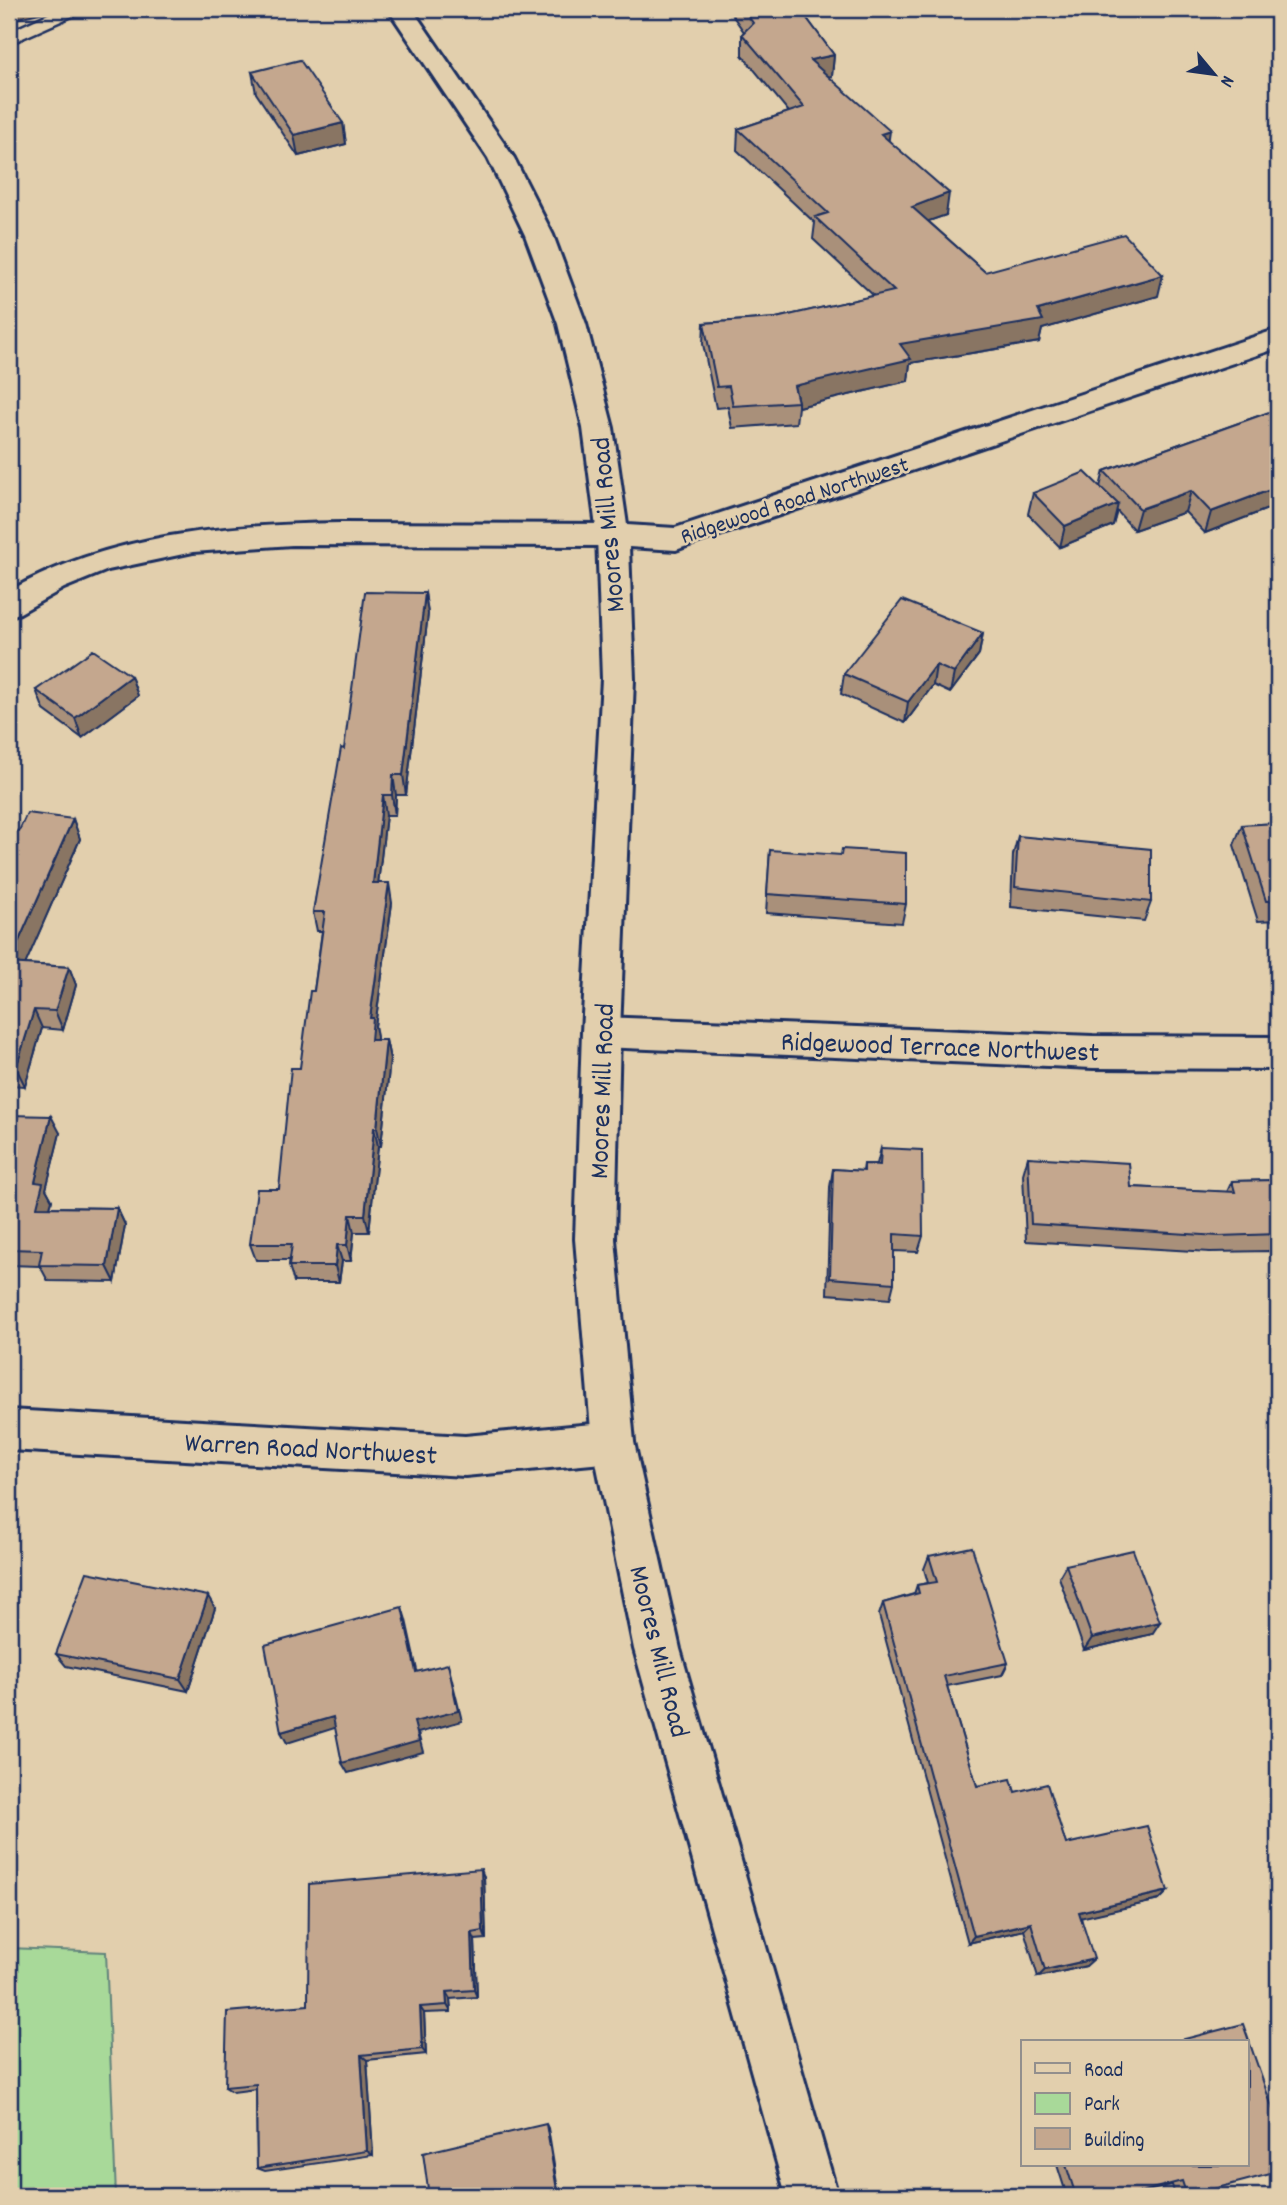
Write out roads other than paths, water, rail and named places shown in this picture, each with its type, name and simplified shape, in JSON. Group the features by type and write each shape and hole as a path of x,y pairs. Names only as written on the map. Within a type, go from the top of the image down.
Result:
{"street":[{"name":"Moores Mill Road","path":"400,9 502,158 539,235 575,337 598,428 613,535 618,679 601,1032 595,1239 613,1442 657,1649 812,2196"},
{"name":"Ridgewood Road Northwest","path":"9,605 67,575 125,554 197,539 259,534 613,535 676,539 1278,338"},
{"name":"Ridgewood Terrace Northwest","path":"601,1032 1093,1052 1278,1053"},
{"name":"Warren Road Northwest","path":"9,1430 466,1456 613,1442"}],"lane":[{"path":"9,39 73,9"}]}
